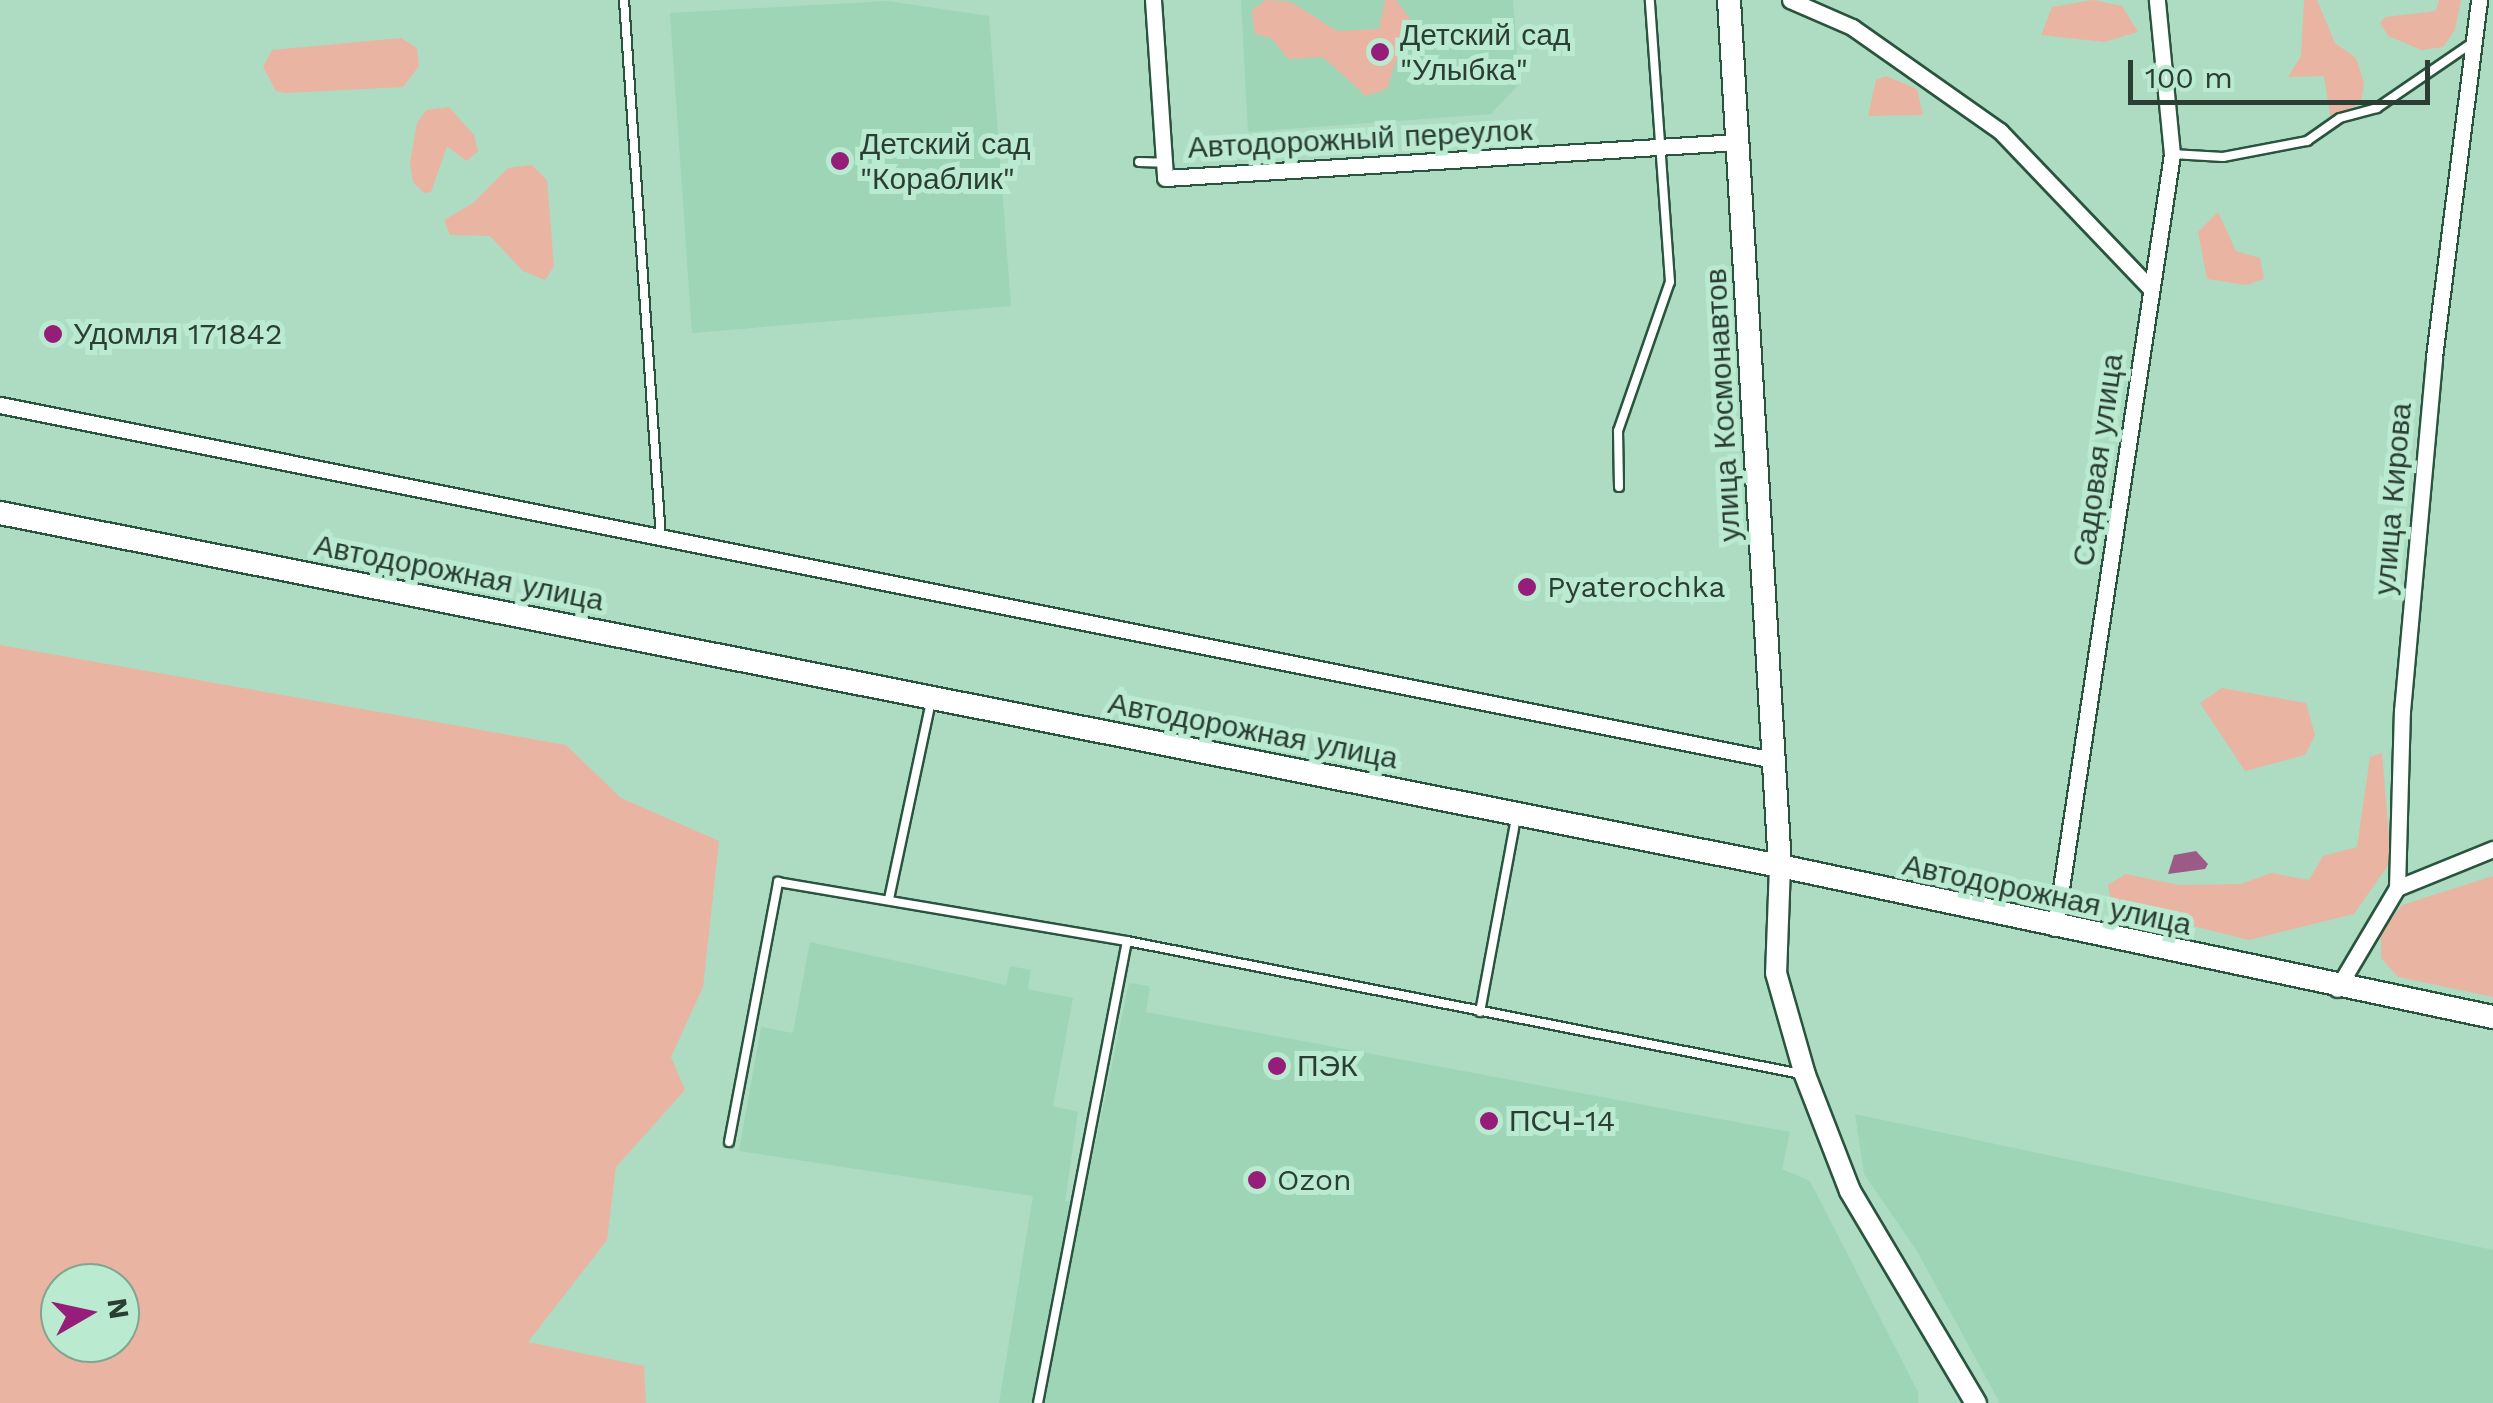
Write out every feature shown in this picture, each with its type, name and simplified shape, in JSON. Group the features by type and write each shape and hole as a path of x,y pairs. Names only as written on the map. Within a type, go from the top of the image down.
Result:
{"main road":[{"name":"улица Космонавтов","path":"1729,0 1780,866"},
{"name":"Автодорожная улица","path":"0,514 1780,866 2336,989 2493,1017"}],"street":[{"name":"Автодорожный переулок","path":"1153,0 1165,178 1737,142"},
{"path":"1790,0 1852,27 2000,131 2150,288"},
{"name":"Садовая улица","path":"2055,928 2172,154 2157,0"},
{"name":"улица Кирова","path":"2336,989 2398,888 2409,632 2479,0"},
{"path":"0,406 469,496 661,542 1773,760"},
{"path":"2398,888 2493,849"},
{"path":"1780,866 1776,972 1806,1075 1850,1191 1976,1403"}],"lane":[{"path":"624,0 661,542"},
{"path":"1620,487 1618,431 1670,282 1650,0"},
{"path":"2172,154 2223,157 2307,140 2340,118 2377,108 2474,42"},
{"path":"1139,162 1164,163"},
{"path":"889,899 932,697"},
{"path":"1480,1012 1517,814"},
{"path":"729,1142 778,882 1127,940 1806,1075"},
{"path":"1038,1403 1127,940"}],"shaded area":[{"name":"Детский сад \"Улыбка\"","path":"1241,0 1513,0 1519,84 1491,114 1248,132"},
{"path":"1266,0 1291,2 1337,31 1379,29 1385,0 1396,0 1423,36 1396,60 1387,89 1366,96 1323,57 1288,59 1272,39 1254,33 1252,10"},
{"path":"2093,0 2122,6 2138,32 2104,42 2041,35 2052,7"},
{"path":"2304,0 2317,0 2335,43 2356,58 2364,83 2361,102 2331,121 2324,76 2288,77 2301,56"},
{"path":"2439,0 2461,0 2455,30 2443,47 2422,50 2388,36 2380,23 2385,17 2436,11"},
{"name":"Детский сад \"Кораблик\"","path":"887,1 989,16 1011,306 692,333 670,13"},
{"path":"401,38 417,48 419,66 403,87 285,93 276,91 263,67 272,50"},
{"path":"1886,76 1917,89 1923,115 1868,116 1876,80"},
{"path":"449,107 474,135 478,152 466,161 447,146 431,192 424,193 413,182 410,163 417,123 426,110"},
{"path":"532,165 547,180 554,266 545,280 523,271 490,236 450,235 444,220 473,203 508,168"},
{"path":"2218,212 2236,251 2260,258 2264,279 2246,285 2207,279 2198,232"},
{"path":"0,645 566,745 621,798 719,841 703,987 671,1057 685,1090 616,1167 607,1240 528,1342 644,1366 646,1403 0,1403"},
{"path":"2222,688 2306,703 2315,735 2305,755 2245,771 2200,703"},
{"path":"2382,753 2391,861 2354,914 2249,940 2112,906 2108,885 2126,874 2179,885 2241,884 2271,873 2309,880 2323,856 2357,847 2370,757"},
{"path":"2196,851 2208,864 2205,869 2168,874 2174,855"},
{"path":"2493,876 2493,997 2398,977 2381,958 2381,932 2402,905"},
{"path":"810,942 1006,985 1010,966 1031,970 1028,989 1073,998 1053,1106 1078,1112 1065,1201 1083,1203 1129,983 1150,986 1146,1012 1790,1132 1782,1169 1810,1181 1918,1392 1918,1403 999,1403 1033,1196 739,1151 761,1027 793,1033"},
{"path":"1855,1114 2493,1250 2493,1403 2000,1403 1917,1251 1864,1174"}],"place":[{"name":"Детский сад \"Улыбка\"","path":"1380,52"},
{"name":"Детский сад \"Кораблик\"","path":"840,161"},
{"name":"Удомля 171842","path":"53,334"},
{"name":"Pyaterochka","path":"1527,587"},
{"name":"ПЭК","path":"1277,1066"},
{"name":"ПСЧ-14","path":"1489,1121"},
{"name":"Ozon","path":"1257,1180"}]}
